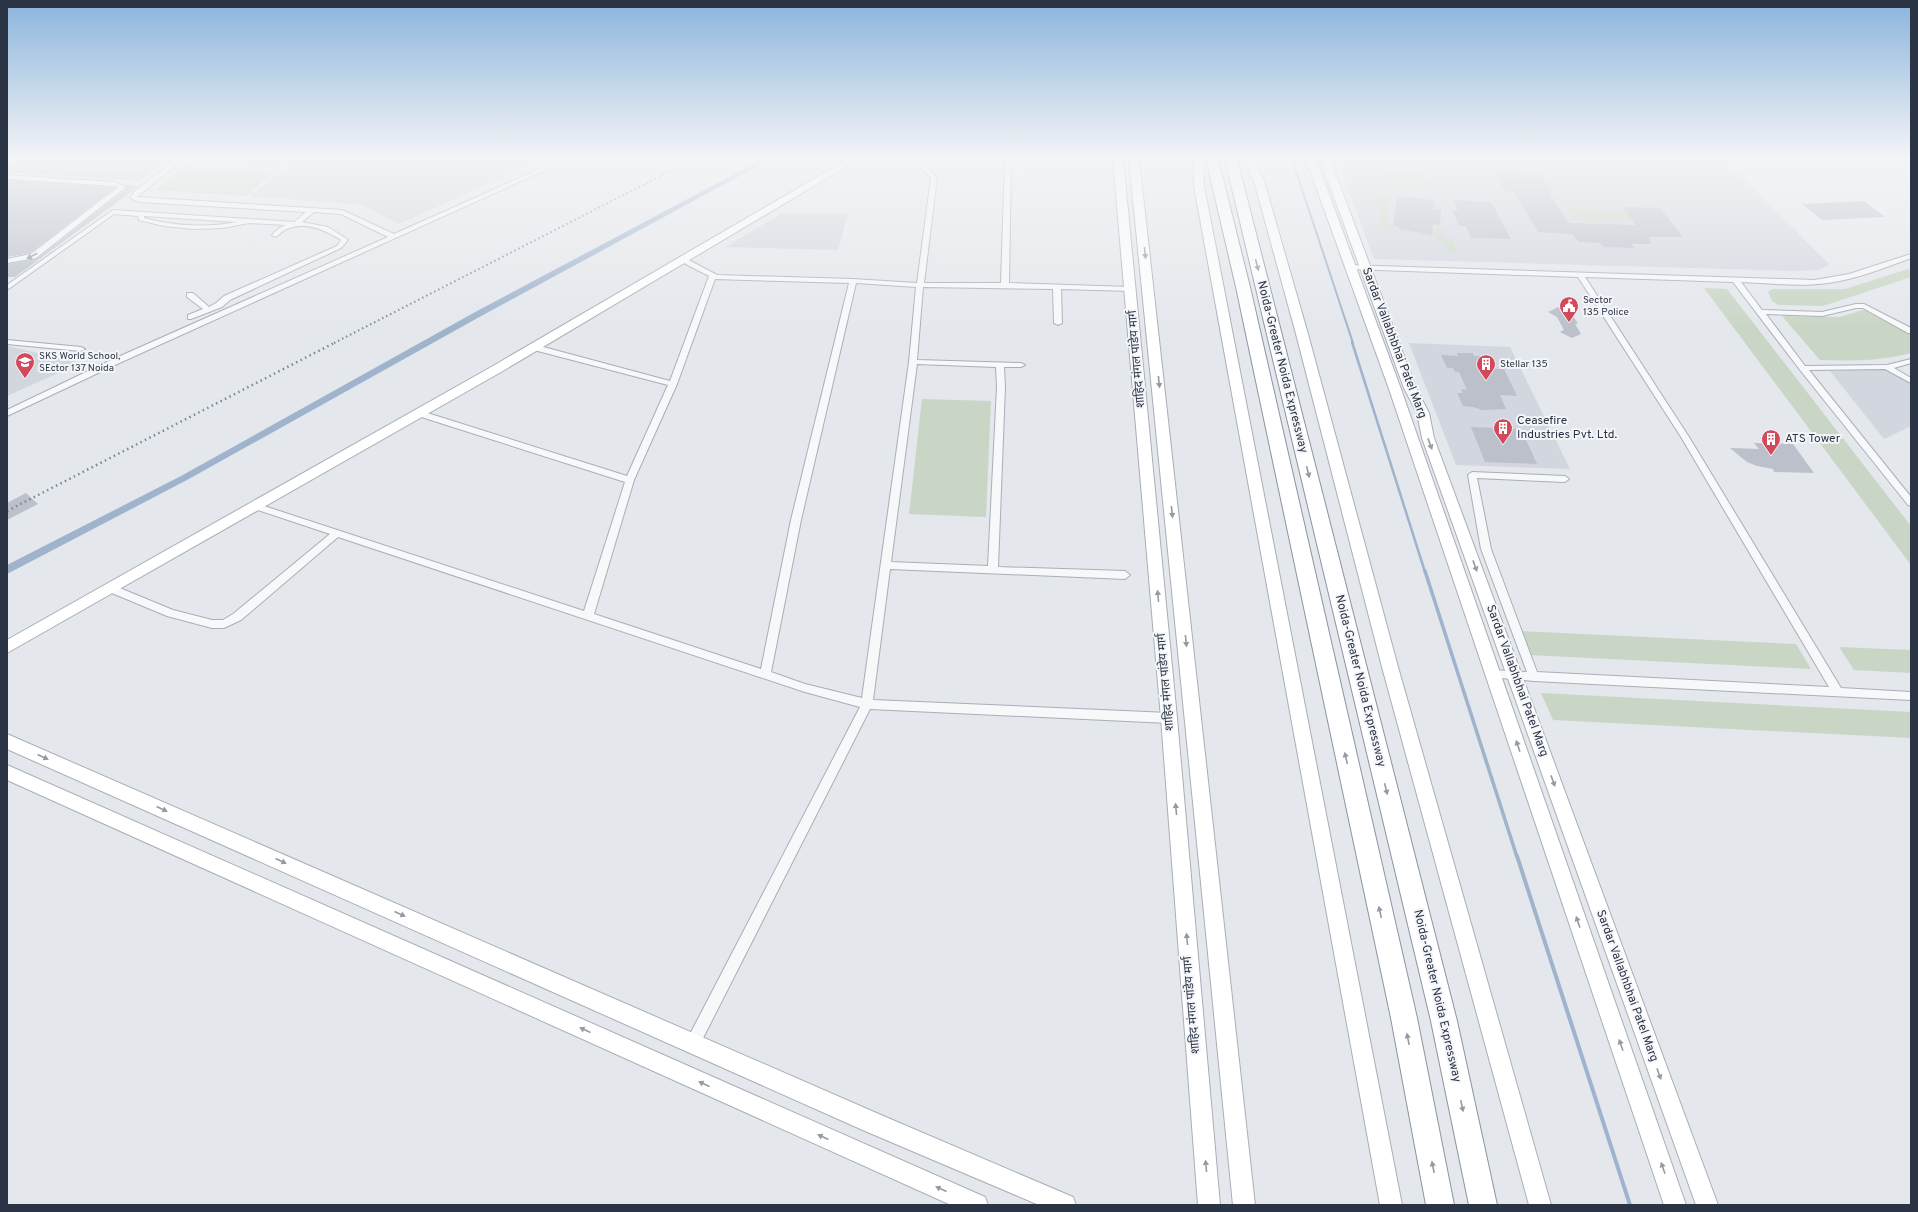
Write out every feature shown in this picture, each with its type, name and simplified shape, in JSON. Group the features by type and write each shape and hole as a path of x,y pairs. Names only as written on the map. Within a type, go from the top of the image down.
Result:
{"highway":[{"name":"Noida-Greater Noida Expressway","path":"1226,216 1243,287 1404,1018 1440,1205"},
{"name":"Noida-Greater Noida Expressway","path":"1245,216 1444,1021 1484,1205"}],"street":[{"path":"7,261 33,256 85,216"},
{"path":"7,288 107,216"},
{"path":"141,216 141,219 161,224 228,227 252,220 294,224 326,228 345,240 339,247 227,298 213,308 191,317"},
{"path":"271,222 278,216"},
{"path":"275,235 305,216"},
{"path":"352,216 394,237"},
{"path":"7,413 227,311 442,216"},
{"path":"7,647 418,414 757,216"},
{"path":"693,1043 867,704 913,362 920,285 929,216"},
{"path":"1005,285 1007,216"},
{"name":"शाहिद मंगल पांडेय मार्ग","path":"1123,216 1169,718 1209,1205"},
{"path":"1140,216 1244,1205"},
{"path":"1205,216 1391,1205"},
{"path":"1268,216 1300,327 1390,667 1540,1205"},
{"name":"Sardar Vallabhbhai Patel Marg","path":"1335,216 1410,388 1423,413 1428,438 1707,1205"},
{"name":"Sardar Vallabhbhai Patel Marg","path":"1342,216 1395,389 1676,1205"},
{"path":"1357,267 1830,282 1911,256"},
{"path":"683,259 712,277 853,281 920,285 1005,285 1130,289"},
{"path":"1580,274 1685,437 1838,693"},
{"path":"588,616 630,480 673,384 712,277"},
{"path":"1735,279 1803,368 1911,503"},
{"path":"765,675 796,520 853,281"},
{"path":"1057,287 1058,323"},
{"path":"190,295 213,308 227,311"},
{"path":"1761,312 1822,314 1856,306 1864,306 1911,331"},
{"path":"213,308 219,315"},
{"path":"7,342 81,349"},
{"path":"533,347 673,384"},
{"path":"1803,368 1887,367 1911,361"},
{"path":"913,362 1021,365"},
{"path":"990,570 994,564 1001,387 1000,364"},
{"path":"1887,367 1911,381"},
{"path":"418,414 630,480"},
{"path":"1534,677 1486,549 1472,475 1565,479"},
{"path":"255,506 805,688 867,704 1169,718"},
{"path":"110,588 178,615 212,624 224,624 237,617 337,533"},
{"path":"886,565 1125,575"},
{"path":"1493,674 1911,696"},
{"path":"7,741 1065,1205"},
{"path":"7,772 977,1205"}],"shaded area":[{"path":"382,216 417,216 398,224"},
{"path":"778,216 848,216 838,250 726,247"},
{"path":"1358,216 1781,216 1830,265 1818,270 1796,271 1374,259"},
{"path":"1409,343 1510,347 1570,469 1456,465"},
{"name":"SKS World School, SEctor 137 Noida","path":"7,346 81,363 7,396"},
{"path":"1884,368 1911,384 1911,426 1884,439 1830,371"}],"green space":[{"path":"1380,216 1387,216 1384,223 1391,224 1390,227 1395,229 1432,235 1436,227 1440,228 1445,239 1452,239 1457,252 1452,252 1435,237 1386,230 1380,223"},
{"path":"1571,216 1629,216 1634,222 1575,221"},
{"path":"1911,268 1911,277 1823,306 1778,305 1772,301 1768,292 1772,289 1845,289"},
{"path":"1704,288 1727,289 1911,526 1911,565"},
{"path":"1866,309 1911,335 1911,353 1888,358 1866,360 1820,360 1782,316 1840,317"},
{"path":"922,399 991,401 986,517 909,514"},
{"path":"1520,631 1796,644 1811,669 1529,655"},
{"path":"1839,647 1911,650 1911,673 1854,670"},
{"path":"1541,693 1911,712 1911,738 1553,720"}],"building":[{"path":"7,216 79,216 30,253 7,257"},
{"path":"92,216 99,216 15,277 7,277 7,264 37,259"},
{"path":"1394,216 1441,216 1440,225 1433,224 1432,235 1399,229 1399,227 1393,226"},
{"path":"1454,216 1498,216 1511,239 1471,238 1466,226 1459,226"},
{"path":"1528,216 1564,216 1569,223 1636,225 1629,216 1666,216 1683,237 1648,237 1652,244 1631,244 1635,248 1604,247 1599,243 1579,242 1572,234 1538,232"},
{"path":"1816,216 1883,216 1885,217 1822,220"},
{"name":"Sector 135 Police","path":"1558,307 1573,316 1578,324 1575,324 1581,334 1572,338 1560,332 1564,330 1557,317 1548,312"},
{"name":"Stellar 135","path":"1457,353 1473,353 1474,356 1484,356 1490,369 1504,369 1517,396 1500,395 1506,409 1482,410 1463,406 1457,393 1463,393 1461,389 1467,390 1459,372 1455,372 1453,368 1447,368 1441,355 1458,356"},
{"name":"Ceasefire Industries Pvt. Ltd.","path":"1471,427 1521,429 1537,464 1485,462"},
{"name":"ATS Tower","path":"1754,443 1793,444 1814,473 1774,472 1773,469 1757,466 1747,462 1730,448 1759,449"},
{"path":"26,493 38,504 7,520 7,503"}],"waterway":[{"path":"7,570 184,478 480,313 662,216"},
{"path":"1311,216 1353,343"},
{"path":"1352,342 1425,572"},
{"path":"1425,571 1517,857"},
{"path":"1517,856 1630,1205"}],"railway":[{"path":"334,343 583,216"},
{"path":"7,511 336,342"}],"place":[{"name":"Sector 135 Police","path":"1569,323"},
{"name":"SKS World School, SEctor 137 Noida","path":"25,379"},
{"name":"Stellar 135","path":"1486,381"},
{"name":"Ceasefire Industries Pvt. Ltd.","path":"1503,445"},
{"name":"ATS Tower","path":"1771,456"}]}
